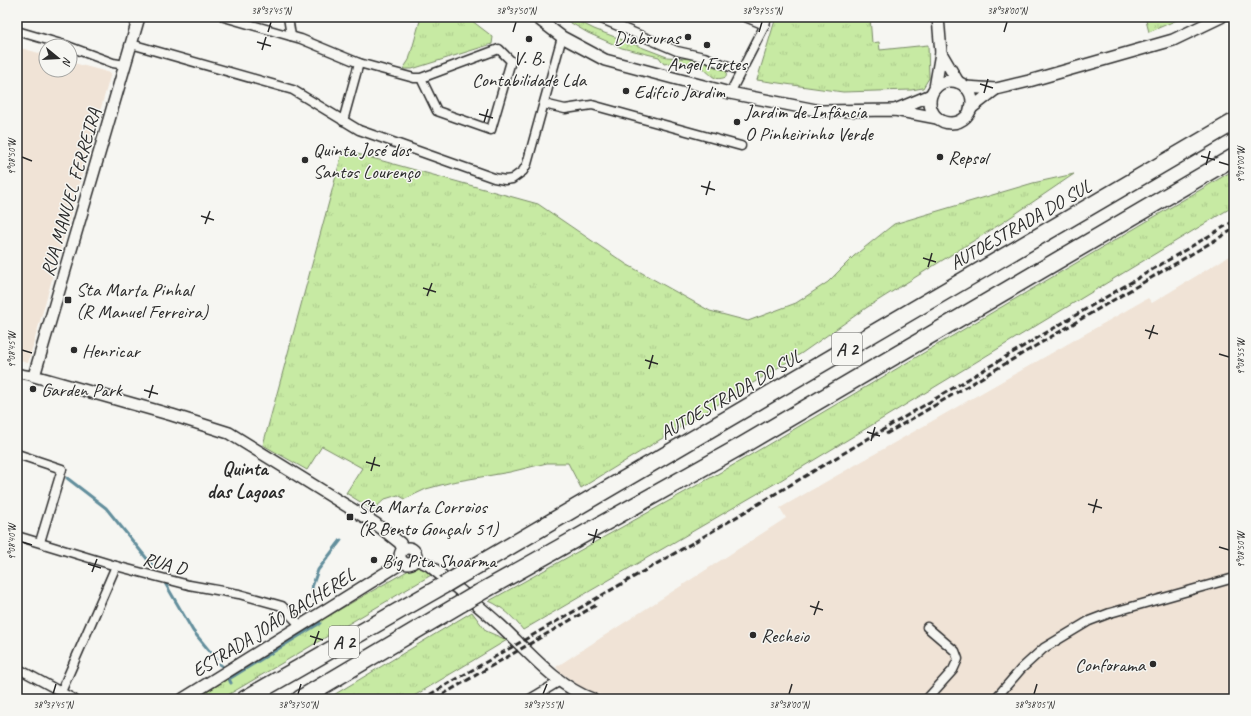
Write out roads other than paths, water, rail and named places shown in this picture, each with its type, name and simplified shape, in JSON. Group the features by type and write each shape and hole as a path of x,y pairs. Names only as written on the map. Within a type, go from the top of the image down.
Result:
{"highway":[{"name":"AUTOESTRADA DO SUL","path":"245,699 444,585 1234,122"},
{"name":"A 2","path":"300,699 479,593 743,445 1234,157"}],"street":[{"name":"RUA MANUEL FERREIRA","path":"34,376 139,17"},
{"path":"224,17 291,36 359,63 414,78 421,78 499,49 511,61 491,130 437,111 421,78"},
{"path":"288,17 291,36"},
{"path":"536,17 562,37 606,60 730,93 821,111 895,110 937,118 944,122 956,122 966,116 972,101 969,93 961,84 941,53"},
{"path":"597,17 677,51 704,57 741,71"},
{"path":"730,93 766,21 745,17"},
{"path":"937,118 932,111 930,103 941,53 938,17"},
{"path":"970,109 996,89 1172,40 1221,17"},
{"path":"17,31 41,38"},
{"path":"131,44 293,90 307,97 359,130 478,173 505,180 519,175 525,169 562,37"},
{"path":"78,49 113,63 125,65"},
{"path":"343,121 359,63"},
{"path":"895,110 933,92 942,83 950,81 996,89"},
{"path":"544,104 565,109 592,105 741,146"},
{"path":"17,373 34,376 172,415 229,434 376,524 400,543 403,549 400,556 403,562 410,564 416,559"},
{"path":"17,454 62,469 40,542"},
{"name":"RUA D","path":"18,537 40,542 116,566 188,585 239,594 282,606 300,625"},
{"path":"403,549 408,548 414,550 416,559"},
{"path":"416,559 429,565 481,609 560,681 579,694 592,699"},
{"name":"ESTRADA JOÃO BACHEREL","path":"183,699 403,562"},
{"path":"61,692 116,566"},
{"path":"995,699 1021,668 1044,648 1089,622 1110,613 1234,578"},
{"path":"927,626 955,651 958,659 953,670 927,699"},
{"path":"17,668 74,699"},
{"path":"530,699 560,681"}],"waterway":[{"path":"67,478 106,508 152,565"},
{"path":"315,601 312,587 318,570 341,540"},
{"path":"165,583 193,631 216,659"},
{"path":"231,683 229,679 320,623 319,619"}],"railway":[{"path":"422,699 696,541 1234,221"},
{"path":"886,434 1234,229"},
{"path":"435,699 598,604"}],"place":[{"name":"Diabruras","path":"688,37"},
{"name":"V. B. Contabilidade Lda","path":"529,39"},
{"name":"Angel Fortes","path":"707,45"},
{"name":"Edifcio Jardim","path":"626,91"},
{"name":"Jardim de Infância O Pinheirinho Verde","path":"737,122"},
{"name":"Repsol","path":"940,157"},
{"name":"Quinta José dos Santos Lourenço","path":"305,160"},
{"name":"Sta Marta Pinhal (R Manuel Ferreira)","path":"68,300"},
{"name":"Henricar","path":"74,350"},
{"name":"Garden Park","path":"33,389"},
{"name":"Sta Marta Corroios (R Bento Gonçalv 51)","path":"350,517"},
{"name":"Big Pita Shoarma","path":"374,560"},
{"name":"Recheio","path":"753,635"},
{"name":"Conforama","path":"1153,664"}],"district":[{"name":"Quinta das Lagoas","path":"245,480"}]}
